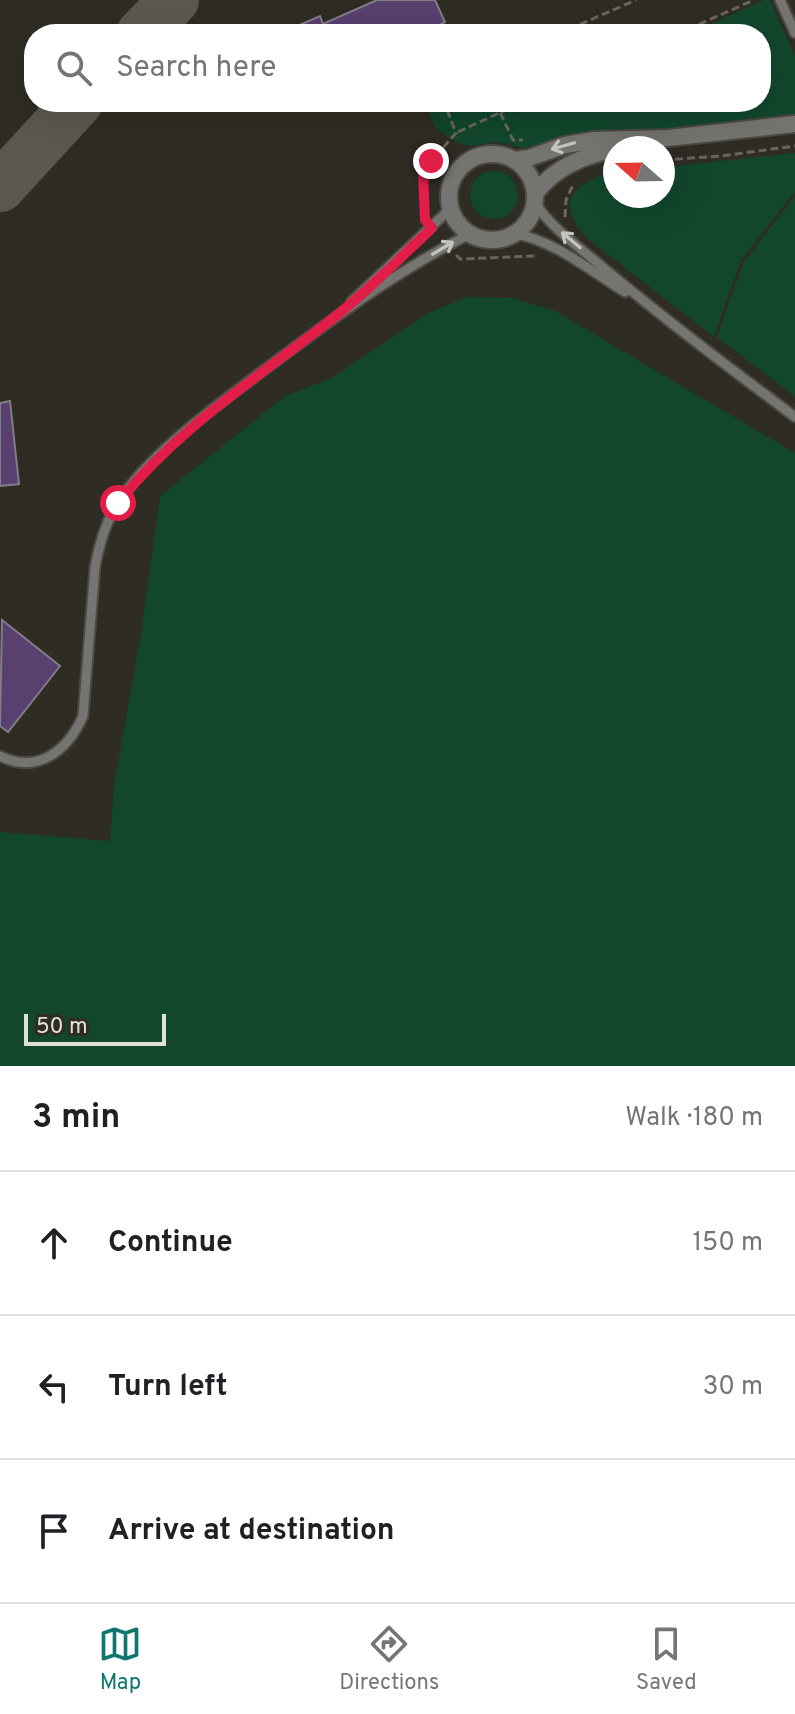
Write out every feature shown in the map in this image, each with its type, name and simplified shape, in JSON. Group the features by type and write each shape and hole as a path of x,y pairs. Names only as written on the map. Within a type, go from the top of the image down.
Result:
{"street":[{"path":"675,137 795,124"},
{"path":"603,140 581,141 529,158 515,160 494,154 472,159 455,175 450,187 451,208 461,227 470,234 492,240 515,234 532,215 535,198 543,183 565,167 603,152"},
{"path":"515,160 529,175 535,198"}],"lane":[{"path":"780,0 795,33"},
{"path":"535,198 544,216 652,308 795,417"},
{"path":"330,321 451,208"},
{"path":"0,756 37,762 48,759 76,733 83,716 95,567 106,525 118,503 165,451 211,410 330,321 447,245 470,234"},
{"path":"515,234 550,247 652,308"}],"path":[{"path":"581,24 636,0"},
{"path":"700,24 754,0"},
{"path":"448,112 456,133"},
{"path":"432,228 425,220 423,171 456,133 500,112 513,140 524,140"},
{"path":"675,159 795,146"},
{"path":"562,232 568,224 564,208 566,200 575,182 565,167"},
{"path":"447,245 460,259 543,256 550,247"}],"green space":[{"path":"770,0 795,56 795,114 579,138 522,148 497,142 470,146 456,142 435,127 429,112 771,112 771,24 711,24"},
{"path":"795,153 795,192 741,260 714,337 588,239 572,215 570,205 579,188 603,175 603,208 675,208 675,166"},
{"path":"494,171 511,178 518,195 511,212 494,219 477,212 470,195 477,178"},
{"path":"795,196 795,397 717,337 743,263"},
{"path":"467,297 513,298 555,311 795,453 795,1066 0,1066 0,832 110,841 114,785 141,634 160,496 285,396 332,378 430,312"}],"building":[{"path":"377,0 435,0 445,22 441,24 323,24"},
{"path":"320,16 323,24 302,24"},
{"path":"10,401 19,484 0,486 0,403"},
{"path":"2,620 60,666 8,732 0,726"}],"taxiway":[{"path":"151,24 174,0"},
{"path":"0,187 69,112"}],"route":[{"path":"118,503 165,451 211,410 330,321 432,228 425,220 423,171 431,161"}]}
